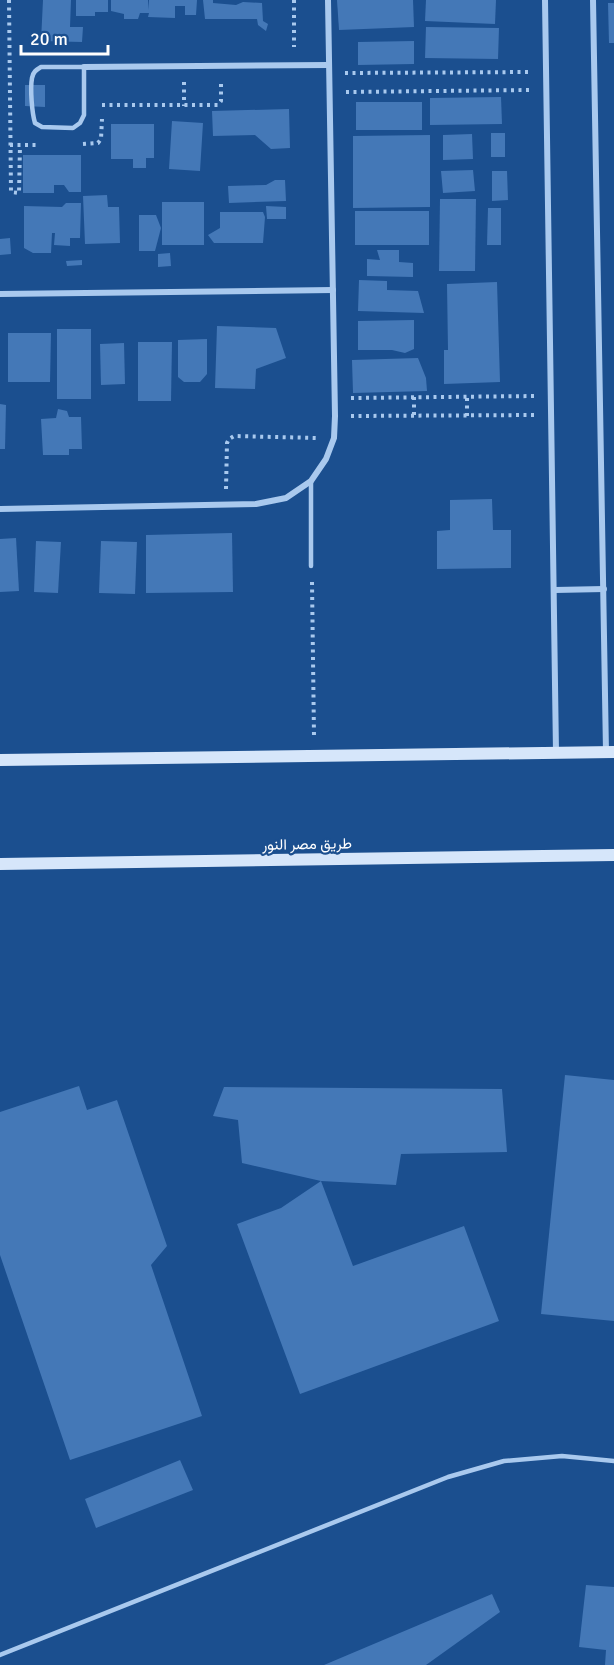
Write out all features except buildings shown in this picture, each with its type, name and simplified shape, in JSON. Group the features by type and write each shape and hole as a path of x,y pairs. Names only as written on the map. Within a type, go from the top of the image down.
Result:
{"street":[{"path":"0,509 256,504 286,498 311,481 326,459 334,438 335,416 328,0"},
{"path":"545,0 556,753"},
{"path":"0,760 610,752 604,589 593,0"},
{"path":"84,68 329,65"},
{"path":"0,294 333,290"},
{"path":"555,590 604,589"},
{"name":"طريق مصر النور","path":"0,864 614,855"}],"lane":[{"path":"41,66 84,68 84,115 80,123 73,128 42,127 35,123 32,78 34,71 41,66"},
{"path":"311,481 311,566"},
{"path":"0,1655 448,1477 504,1461 562,1456 614,1461"}],"path":[{"path":"9,0 11,192 19,193 20,146"},
{"path":"294,0 294,66"},
{"path":"102,105 218,105 221,101 220,66"},
{"path":"329,73 546,72"},
{"path":"330,92 546,90"},
{"path":"335,399 550,396"},
{"path":"414,397 414,416"},
{"path":"467,397 467,416"},
{"path":"335,416 551,415"},
{"path":"226,505 227,443 229,439 241,435 334,438"},
{"path":"311,566 314,756"}]}
